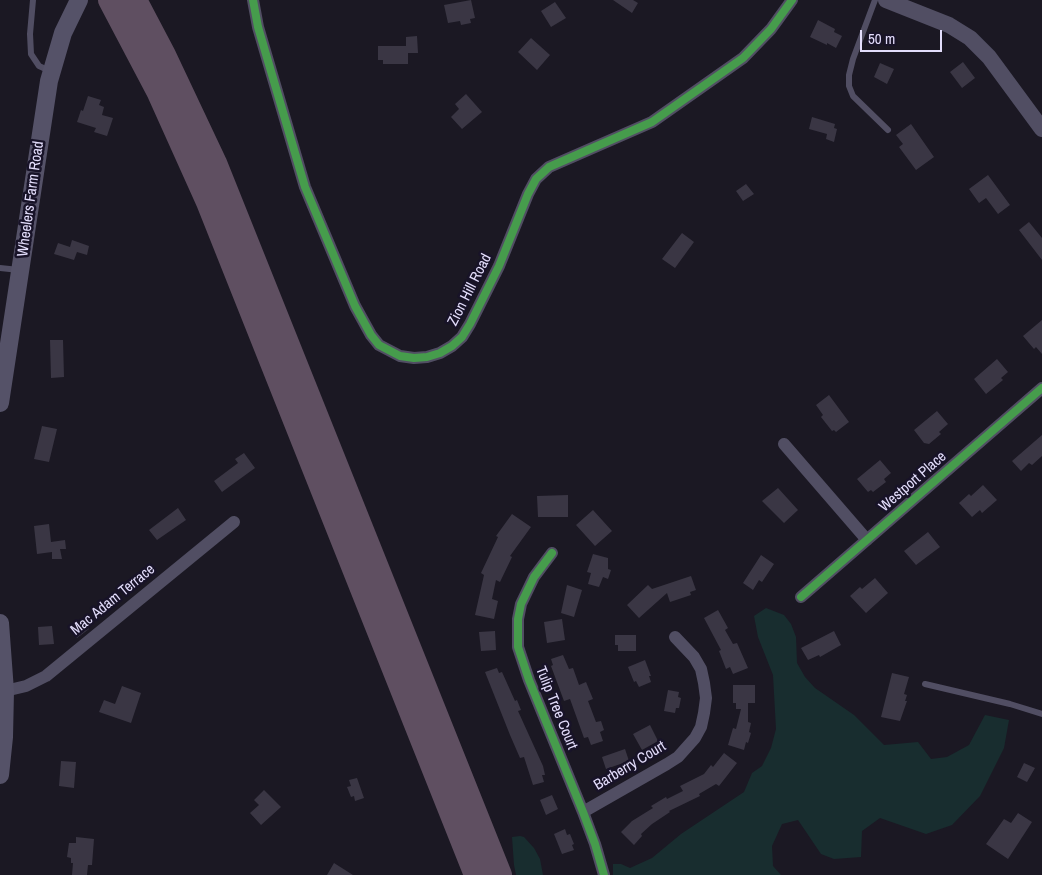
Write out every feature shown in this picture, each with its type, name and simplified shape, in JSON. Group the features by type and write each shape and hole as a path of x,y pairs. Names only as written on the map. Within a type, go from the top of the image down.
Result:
{"highway":[{"path":"110,0 159,93 208,202 476,875"},
{"path":"135,0 164,55 215,163 500,875"}],"main road":[{"name":"Wheelers Farm Road","path":"0,403 51,71 63,33 79,0"},
{"path":"0,623 5,691 4,737 0,775"}],"street":[{"name":"Zion Hill Road","path":"253,0 258,27 305,187 355,306 371,335 379,345 400,356 414,358 440,353 462,337 500,266 528,194 542,173 549,167 652,122 743,58 771,29 792,0"},
{"path":"886,0 949,25 970,38 989,57 1042,129"},
{"name":"Westport Place","path":"801,597 1042,388"},
{"path":"784,444 867,540"},
{"name":"Mac Adam Terrace","path":"5,691 26,686 46,676 234,522"},
{"name":"Tulip Tree Court","path":"552,553 534,577 522,604 518,619 518,647 529,680 583,812 598,852 604,875"},
{"name":"Barberry Court","path":"583,812 678,757 695,738 701,727 706,698 701,669 694,657 674,637"}],"lane":[{"path":"33,0 30,34 32,54 39,66 51,71"},
{"path":"875,0 852,59 849,86 853,96 888,130"},
{"path":"0,268 21,270"},
{"path":"925,684 1010,704 1042,714"}],"green space":[{"path":"766,608 784,615 791,624 796,637 797,663 805,677 815,688 854,715 884,745 918,742 931,759 947,757 969,745 985,715 1009,720 1004,748 980,796 952,825 926,834 880,818 862,831 861,857 834,859 821,854 798,820 782,824 772,846 773,866 781,875 613,875 613,864 621,864 630,868 652,858 681,834 744,792 752,773 762,766 771,748 776,729 773,675 758,637 754,616"},
{"path":"512,837 524,837 534,848 540,859 543,875 516,875"}],"building":[{"path":"471,0 475,18 470,19 471,23 461,25 460,21 448,23 444,5"},
{"path":"613,0 633,0 638,3 632,13"},
{"path":"555,2 566,18 551,27 541,11"},
{"path":"818,20 835,29 834,32 842,36 836,48 810,37"},
{"path":"417,36 418,53 408,53 408,64 383,64 383,60 378,60 378,46 406,46 406,37"},
{"path":"531,38 550,55 537,70 518,52"},
{"path":"963,62 975,78 962,88 950,72"},
{"path":"880,63 894,69 887,84 874,77"},
{"path":"466,94 482,112 462,129 451,117 459,109 455,104"},
{"path":"88,96 101,100 99,105 104,107 102,115 113,118 107,136 94,132 96,128 77,122"},
{"path":"812,117 835,124 834,128 837,129 834,142 826,139 827,134 809,129"},
{"path":"911,124 934,157 916,170 899,147 903,144 896,135"},
{"path":"988,175 1010,205 998,214 986,198 979,203 969,189"},
{"path":"746,184 754,194 743,201 736,191"},
{"path":"1029,222 1042,238 1042,260 1019,230"},
{"path":"682,233 694,242 675,268 662,259"},
{"path":"72,240 89,246 87,255 77,252 74,260 54,254 58,243 70,247"},
{"path":"1042,320 1042,354 1036,347 1034,349 1023,336"},
{"path":"50,340 63,340 64,377 51,378"},
{"path":"997,359 1008,372 1001,378 1003,380 986,394 974,379"},
{"path":"829,395 849,422 836,432 832,431 821,417 823,415 816,405"},
{"path":"937,411 948,424 939,432 941,434 929,444 924,443 914,430"},
{"path":"42,426 57,429 49,462 34,459"},
{"path":"1042,435 1042,456 1032,465 1029,463 1021,471 1012,461"},
{"path":"244,453 255,468 222,492 214,481 238,463 235,459"},
{"path":"880,460 891,473 884,479 886,482 873,492 871,490 868,492 857,479"},
{"path":"983,485 997,500 982,513 980,510 972,517 959,503 969,494 971,496"},
{"path":"778,488 798,510 784,523 762,501"},
{"path":"568,495 568,517 538,517 537,496"},
{"path":"178,508 186,520 157,540 149,530"},
{"path":"593,510 612,531 595,546 576,525"},
{"path":"512,514 531,527 510,556 512,557 500,582 496,580 492,599 498,601 494,619 475,615 484,575 481,573 498,537 496,536"},
{"path":"49,524 51,542 65,540 66,549 60,549 62,559 52,559 52,552 37,554 34,526"},
{"path":"928,532 940,547 916,565 904,551"},
{"path":"593,554 608,558 608,569 611,570 608,579 603,577 599,587 588,584 591,573 587,572"},
{"path":"761,555 774,564 762,582 759,580 753,590 743,583"},
{"path":"691,576 696,590 690,592 691,595 670,602 667,593 639,618 627,605 648,585 652,589"},
{"path":"875,578 888,593 866,613 850,596"},
{"path":"567,585 582,590 574,617 561,613"},
{"path":"718,610 728,628 725,630 733,644 737,643 748,668 733,674 730,667 726,669 719,651 721,650 704,618"},
{"path":"81,619 89,629 77,638 70,627"},
{"path":"562,619 565,640 547,643 544,622"},
{"path":"52,626 54,644 39,645 38,627"},
{"path":"495,631 496,650 481,651 479,632"},
{"path":"834,631 841,645 820,657 819,655 808,660 801,648"},
{"path":"615,635 636,635 636,651 618,651 618,645 615,645"},
{"path":"563,655 569,669 573,668 579,685 586,682 593,699 588,701 596,722 601,721 604,730 600,732 603,741 591,745 588,737 584,738 570,699 564,701 551,666 553,665 551,659"},
{"path":"645,660 651,676 649,676 651,682 639,687 636,681 634,682 628,667"},
{"path":"497,668 499,673 502,672 515,701 517,700 521,710 518,711 543,766 545,775 542,775 544,782 533,785 524,757 520,758 510,735 485,672"},
{"path":"892,673 909,677 904,694 907,695 905,701 907,701 900,721 881,717"},
{"path":"733,685 755,685 755,703 748,703 748,722 751,723 749,732 751,733 744,750 728,745 733,728 736,729 741,709 736,709 736,703 733,703"},
{"path":"122,686 141,693 131,723 99,712 104,700 115,704"},
{"path":"668,690 679,692 678,697 681,698 679,708 676,708 675,713 664,711"},
{"path":"650,725 658,741 642,750 633,734"},
{"path":"625,749 629,761 606,769 602,757"},
{"path":"724,753 737,763 719,786 716,784 699,794 700,796 669,811 641,834 642,836 634,845 621,832 632,821 653,808 651,806 666,797 667,799 683,791 680,786 704,774 711,765 713,767"},
{"path":"61,761 76,762 74,788 59,786"},
{"path":"1024,763 1035,768 1027,782 1017,777"},
{"path":"357,778 364,798 355,801 354,796 351,797 347,787 351,786 349,780"},
{"path":"264,790 281,807 261,825 250,813 259,805 254,800"},
{"path":"552,795 558,809 546,815 540,800"},
{"path":"1018,813 1032,822 1008,859 986,844 1004,819 1011,823"},
{"path":"565,829 567,835 570,834 574,850 562,854 554,834"},
{"path":"76,837 94,839 92,865 88,865 87,875 72,875 73,863 71,863 71,858 67,857 69,843 76,843"},
{"path":"334,863 353,875 327,875"}],"cycle path":[{"path":"253,0 258,27 305,187 355,306 371,335 379,345 400,356 414,358 440,353 462,337 499,266 536,179 549,167 652,122 743,58 771,29 792,0"},
{"path":"801,597 1042,388"},
{"path":"552,553 534,577 521,604 518,619 518,647 529,680 583,812 604,875"}]}
